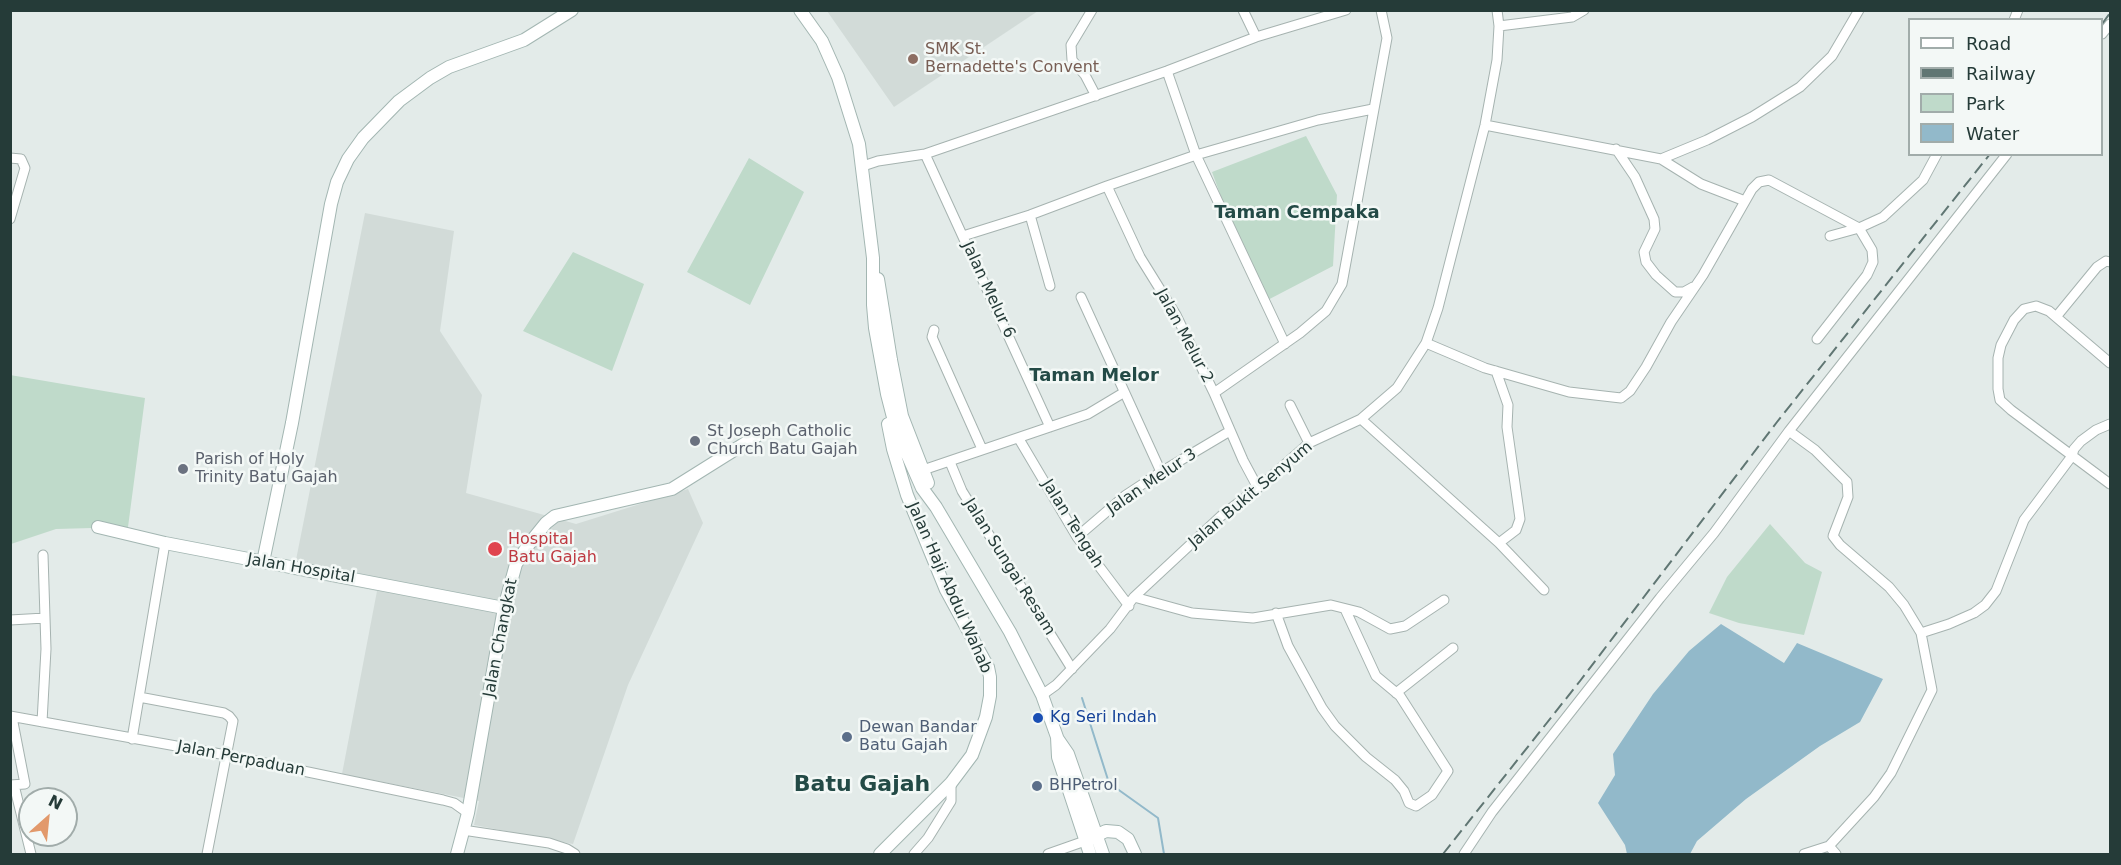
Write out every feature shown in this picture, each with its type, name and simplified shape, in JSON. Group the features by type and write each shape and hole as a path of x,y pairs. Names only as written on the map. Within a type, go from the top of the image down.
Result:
{"street":[{"path":"263,562 292,423 332,204 337,182 348,159 363,138 399,101 430,78 449,67 524,40 572,10"},
{"path":"800,10 822,41 838,77 860,144 873,258 873,305 887,394 896,429 922,488 936,507 1024,658 1042,695 1057,737 1058,757 1091,839 1103,855"},
{"path":"1092,10 1071,45 1072,60 1085,75 1096,96"},
{"path":"1244,10 1256,37"},
{"path":"863,166 878,161 921,154 1096,96 1256,37 1346,10"},
{"path":"1214,393 1285,344 1326,311 1342,284 1387,38 1381,10"},
{"name":"Jalan Bukit Senyum","path":"1042,695 1056,685 1110,629 1131,601 1221,516 1258,488 1309,443 1361,419 1397,388 1426,343 1437,308 1485,125 1497,60 1499,26 1497,10"},
{"path":"1499,26 1572,17 1584,10"},
{"path":"1661,159 1707,140 1752,117 1800,87 1833,56 1858,10"},
{"path":"1167,71 1196,155 1285,344"},
{"path":"963,236 1030,215 1196,155 1318,120 1373,109"},
{"path":"1485,125 1661,159 1701,184 1745,201"},
{"path":"1616,150 1629,166 1654,219 1655,229 1644,252 1646,261 1656,275 1675,292 1684,292 1696,286"},
{"path":"1629,166 1635,153"},
{"name":"Jalan Melur 6","path":"921,154 963,236 1050,427"},
{"path":"1830,236 1859,228 1883,217 1923,180 1935,156"},
{"path":"1464,855 1492,812 1714,533 1789,432 2005,156"},
{"path":"10,158 21,159 25,168 10,219"},
{"path":"1426,343 1496,371 1569,392 1620,398 1630,391 1696,286 1752,189 1759,182 1769,180 1859,228 1872,250 1873,262 1867,275 1817,339"},
{"name":"Jalan Melur 2","path":"1107,186 1140,257 1176,315 1258,488"},
{"path":"1030,215 1050,286"},
{"path":"873,258 902,416 936,507"},
{"path":"2056,317 2097,267 2106,261 2110,262"},
{"path":"1081,297 1161,472"},
{"path":"2110,363 2049,311 2036,306 2024,309 2014,320 2001,345 1998,358 2000,400 2110,484"},
{"path":"934,330 932,337 982,449"},
{"path":"1496,371 1508,405 1508,427 1520,519 1516,530 1500,543"},
{"path":"923,470 1088,414 1123,393"},
{"name":"Jalan Haji Abdul Wahab","path":"880,855 951,783 972,755 980,737 990,696 988,667 946,590 907,495 893,449 888,422 887,394"},
{"path":"1290,405 1309,443"},
{"path":"893,449 896,429 902,416"},
{"path":"1361,419 1500,543 1544,590"},
{"path":"1921,633 1949,624 1974,613 1985,605 1996,591 2024,520 2081,441 2110,423"},
{"name":"Jalan Melur 3","path":"1077,537 1126,495 1230,431"},
{"name":"Jalan Changkat","path":"457,855 468,813 504,608 516,564 540,530 555,516 672,489 763,432"},
{"path":"1789,432 1815,450 1847,482 1848,497 1833,536 1840,545 1889,587 1904,605 1921,633 1932,690 1892,773 1874,797 1829,846 1804,855"},
{"name":"Jalan Tengah","path":"1019,439 1077,537 1131,601"},
{"name":"Jalan Sungai Resam","path":"950,462 962,491 1072,669"},
{"name":"Jalan Hospital","path":"98,527 165,543 504,608"},
{"path":"132,739 165,543"},
{"path":"42,722 46,649 43,555"},
{"path":"1131,601 1192,613 1253,618 1331,605 1359,612 1390,629 1405,626 1444,600"},
{"path":"1276,613 1288,646 1322,708 1335,726 1366,757 1395,780 1404,790 1408,803 1416,806 1432,795 1448,771 1396,693 1376,676 1345,609"},
{"path":"10,620 45,618"},
{"path":"1396,693 1453,648"},
{"path":"138,697 230,716 232,721 207,855"},
{"path":"11,716 25,784 12,785 31,855"},
{"name":"Jalan Perpaduan","path":"11,716 226,755 443,800 454,803 468,813"},
{"path":"914,855 928,838 951,801 951,783"},
{"path":"463,830 549,843 567,849 575,855"},
{"path":"1048,855 1069,851 1106,831 1118,832 1128,839 1136,855"},
{"path":"1090,855 1091,839"},
{"path":"1829,846 1836,855"}],"shaded area":[{"name":"SMK St. Bernadette's Convent","path":"827,11 1038,11 894,107"},
{"name":"Hospital Batu Gajah","path":"365,213 454,231 440,331 482,395 466,493 576,524 688,489 703,523 628,685 573,844 474,825 479,801 342,774 377,591 293,575"}],"green space":[{"path":"1306,136 1337,195 1333,266 1260,304 1212,172"},
{"path":"749,158 804,192 750,305 687,272"},
{"path":"573,252 644,284 612,371 523,331"},
{"path":"10,375 145,398 128,527 56,529 11,544"},
{"path":"1770,524 1805,563 1822,572 1804,635 1739,623 1709,613 1727,577"}],"water":[{"path":"1721,624 1784,663 1797,643 1883,679 1860,722 1820,746 1746,799 1697,841 1690,854 1627,854 1625,845 1598,803 1615,775 1613,754 1653,694 1689,651"}],"waterway":[{"path":"1082,698 1109,783 1158,818 1164,854"}],"railway":[{"path":"2103,23 2110,13"},
{"path":"1443,854 1580,681 1777,422 1988,156"}],"place":[{"name":"SMK St. Bernadette's Convent","path":"913,59"},
{"name":"St Joseph Catholic Church Batu Gajah","path":"695,441"},
{"name":"Parish of Holy Trinity Batu Gajah","path":"183,469"},
{"name":"Hospital Batu Gajah","path":"495,549"},
{"name":"Kg Seri Indah","path":"1038,718"},
{"name":"Dewan Bandar Batu Gajah","path":"847,737"},
{"name":"BHPetrol","path":"1037,786"}],"district":[{"name":"Taman Cempaka","path":"1297,213"},
{"name":"Taman Melor","path":"1094,376"},
{"name":"Batu Gajah","path":"862,785"}]}
